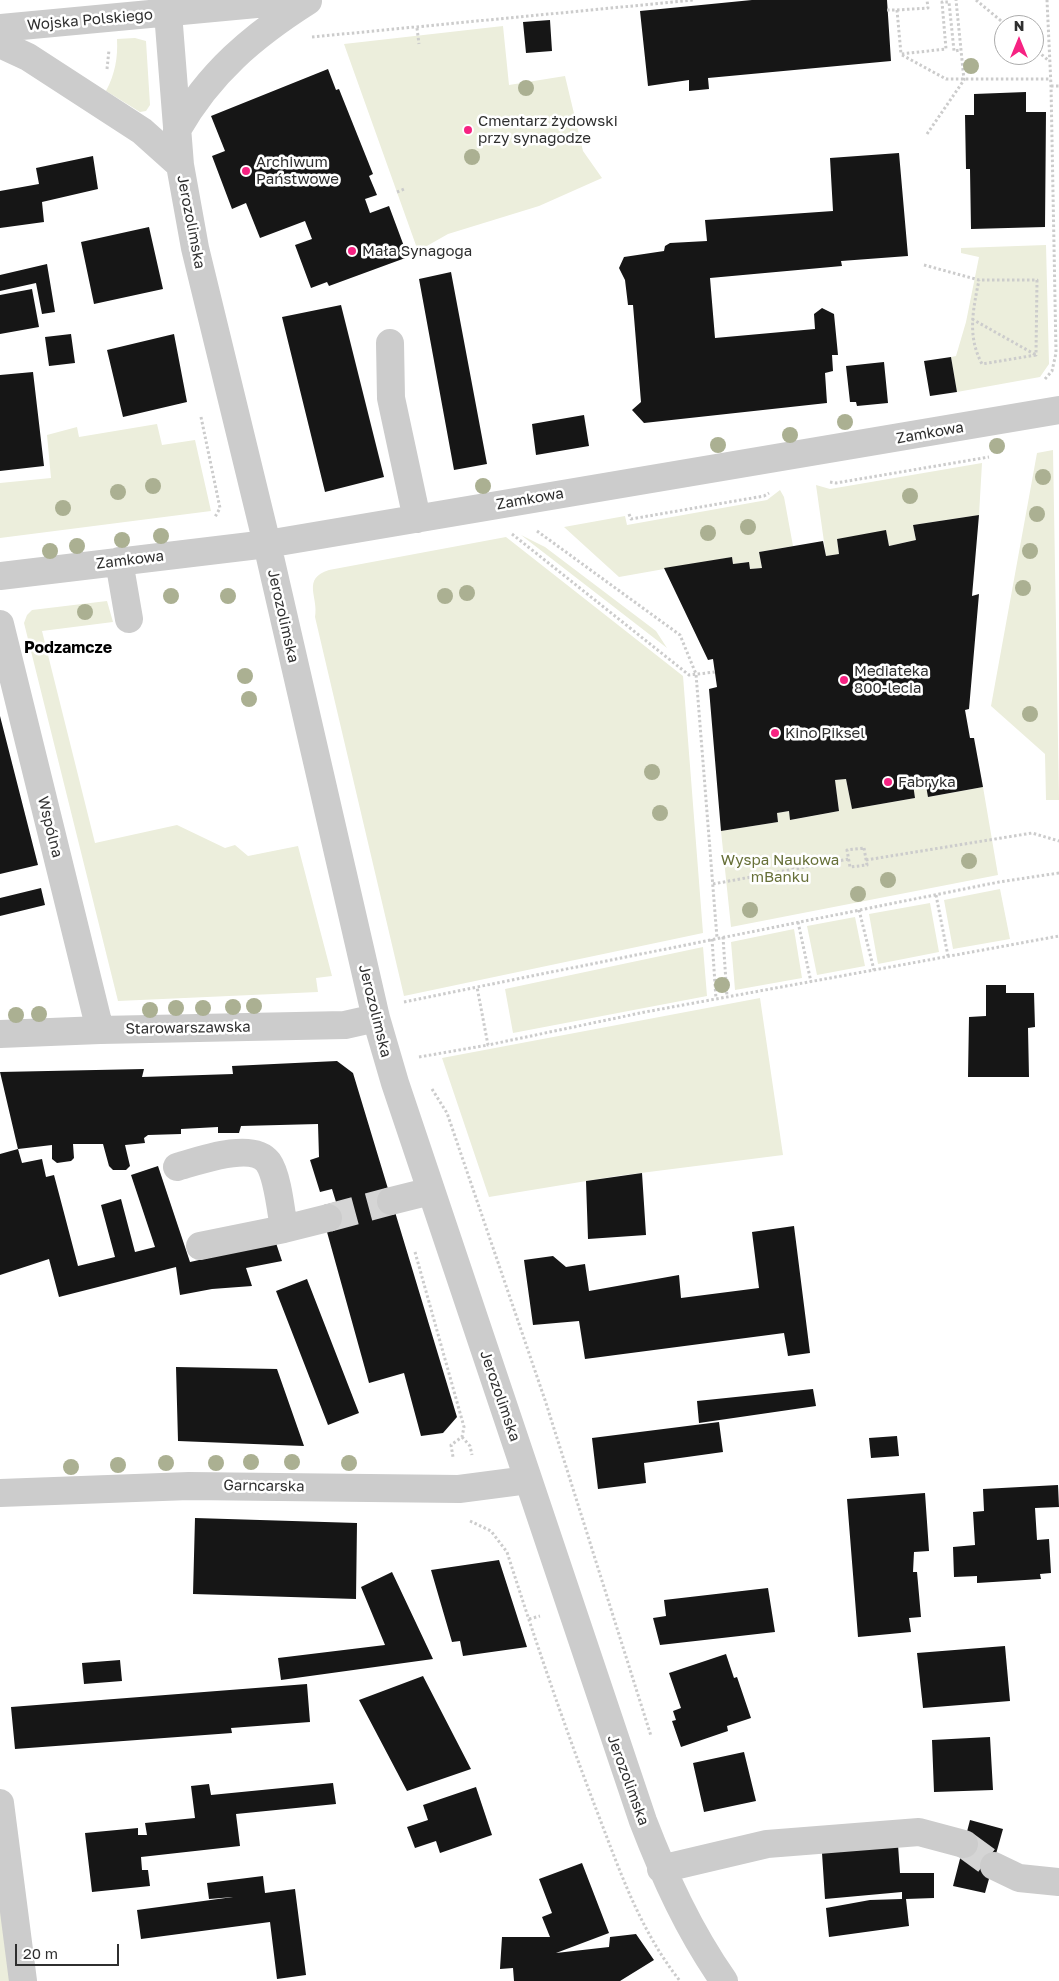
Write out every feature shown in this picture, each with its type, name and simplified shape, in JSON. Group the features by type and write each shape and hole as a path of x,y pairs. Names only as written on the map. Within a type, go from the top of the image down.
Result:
{"street":[{"name":"Wojska Polskiego","path":"0,28 106,18 167,7 299,0"},
{"path":"177,130 193,101 226,64 284,17 310,0"},
{"name":"Jerozolimska","path":"167,7 180,165 196,253 431,1191 609,1726 661,1869 703,1951 724,1981"},
{"path":"0,44 28,57 142,132 180,165"},
{"path":"390,343 391,398 417,519"},
{"name":"Zamkowa","path":"0,576 268,544 1059,410"},
{"path":"120,561 128,619"},
{"name":"Wspólna","path":"0,624 100,1030"},
{"name":"Starowarszawska","path":"0,1034 100,1030 336,1026 358,1024 387,1011"},
{"path":"177,1167 238,1153 260,1155 268,1162 272,1172 284,1229"},
{"path":"391,1202 431,1191"},
{"path":"200,1246 328,1218"},
{"name":"Garncarska","path":"0,1493 189,1486 459,1489 528,1480"},
{"path":"0,1803 23,1981"},
{"path":"661,1869 767,1844 918,1832 964,1844"},
{"path":"994,1866 1019,1878 1059,1882"}],"path":[{"path":"309,38 694,0"},
{"path":"887,10 928,8 927,0"},
{"path":"927,134 964,80 956,0"},
{"path":"976,0 994,15"},
{"path":"1044,380 1052,371 1056,353 1051,86 1047,0"},
{"path":"901,54 946,48 942,2 949,2 954,51 961,50"},
{"path":"898,10 901,54"},
{"path":"91,98 106,74 109,57 106,18"},
{"path":"417,28 419,44"},
{"path":"901,54 946,79 1050,79"},
{"path":"1044,56 1050,61"},
{"path":"1051,86 1059,86"},
{"path":"397,192 404,189"},
{"path":"924,265 979,280 1037,280 1036,355"},
{"path":"979,280 972,319 976,353 982,364 1036,355"},
{"path":"972,319 1036,355"},
{"path":"200,416 220,508 217,515 210,521"},
{"path":"533,528 680,635 696,674 717,938"},
{"path":"507,531 689,675 715,672"},
{"path":"866,860 1032,833 1059,841"},
{"path":"864,848 867,864 850,867 848,859 848,850 864,848"},
{"path":"712,884 848,859"},
{"path":"387,1011 477,987 859,910 1059,873"},
{"path":"936,895 948,956"},
{"path":"859,910 874,970"},
{"path":"798,922 811,982"},
{"path":"414,1058 716,999 1059,936"},
{"path":"723,937 727,997"},
{"path":"712,939 716,999"},
{"path":"477,987 488,1045"},
{"path":"426,1082 447,1113 545,1400 651,1737"},
{"path":"414,1247 464,1427 462,1437"},
{"path":"488,1529 507,1552 582,1772 643,1926 662,1958 680,1981"}],"green space":[{"path":"503,26 509,85 565,76 583,151 602,178 539,206 448,234 418,251 344,44"},
{"path":"135,38 146,41 150,105 146,111 140,112 106,91 115,66 117,39"},
{"path":"1046,245 1049,364 1040,377 957,392 951,357 956,356 966,322 979,257 961,253 961,248"},
{"path":"157,424 162,445 195,440 211,511 0,538 0,483 51,478 47,435 77,427 79,437"},
{"path":"1053,450 1059,800 1046,800 1045,754 991,706 1037,453"},
{"path":"982,463 979,515 913,525 916,540 889,546 886,531 837,539 839,554 826,556 816,485 830,489"},
{"path":"780,490 784,497 793,546 759,552 762,568 750,569 749,562 733,564 732,557 619,577 564,527 625,516 627,525 767,500"},
{"path":"521,535 545,547 656,631 667,648"},
{"path":"506,537 683,676 703,933 404,996 315,617 313,584 316,578 329,570"},
{"path":"107,601 113,622 42,631 95,843 177,825 225,848 235,845 248,856 298,846 332,976 316,978 318,992 118,1001 24,623 27,615 32,610"},
{"name":"Wyspa Naukowa mBanku","path":"846,779 852,809 915,798 913,784 925,780 929,797 983,787 998,875 731,927 721,831 778,822 777,813 789,811 791,820 839,811 835,780"},
{"path":"1000,889 1010,939 953,949 944,900"},
{"path":"930,903 939,952 878,964 869,914"},
{"path":"855,917 865,966 817,975 807,926"},
{"path":"794,929 802,978 735,990 731,942"},
{"path":"703,947 707,996 513,1033 505,989"},
{"path":"760,998 783,1155 617,1176 489,1197 442,1058"},
{"path":"0,1895 12,1981 0,1981"}],"building":[{"path":"752,0 887,0 891,61 708,78 709,89 689,91 689,80 648,86 640,11"},
{"path":"550,20 552,51 526,53 523,22"},
{"path":"328,69 336,90 339,89 373,174 369,176 377,195 365,199 370,213 389,206 408,257 329,286 327,282 311,288 295,245 312,239 305,221 260,238 246,203 232,209 212,156 225,151 211,116"},
{"path":"1026,92 1026,112 1046,112 1045,227 971,229 970,169 966,169 965,115 974,115 974,94"},
{"path":"899,153 908,256 841,261 842,266 710,278 715,338 815,329 814,314 822,308 834,314 838,355 832,355 833,371 825,373 827,403 644,423 632,410 641,402 633,305 628,305 625,280 619,268 624,257 664,251 665,246 670,243 707,241 705,220 833,211 830,158"},
{"path":"93,156 98,189 42,202 44,222 0,228 0,191 39,184 36,168"},
{"path":"149,227 163,289 94,304 81,242"},
{"path":"47,264 55,312 42,314 36,283 0,291 0,275"},
{"path":"451,272 487,464 454,470 419,279"},
{"path":"32,289 39,327 0,334 0,295"},
{"path":"341,305 384,477 325,492 282,317"},
{"path":"71,334 75,363 49,366 45,337"},
{"path":"174,334 187,402 123,417 107,350"},
{"path":"951,357 957,392 930,396 924,361"},
{"path":"884,362 888,403 857,406 856,402 850,402 846,366"},
{"path":"33,372 44,466 0,471 0,375"},
{"path":"584,415 589,446 536,455 532,424"},
{"name":"Mediateka 800-lecia","path":"979,515 972,596 979,594 969,709 965,710 970,738 974,738 983,787 928,797 925,780 913,784 915,798 852,809 846,779 835,780 839,811 790,820 789,811 777,813 778,822 721,831 709,689 717,687 713,659 708,660 664,568 732,557 733,564 749,562 750,569 762,568 759,552 823,541 826,556 839,554 837,539 886,530 889,546 916,540 913,525"},
{"path":"0,716 38,865 0,874"},
{"path":"41,888 45,905 0,916 0,898"},
{"path":"986,985 1006,985 1006,993 1034,993 1035,1027 1028,1028 1029,1077 968,1077 969,1017 986,1016"},
{"path":"337,1061 353,1073 457,1417 443,1433 421,1436 404,1373 369,1383 327,1232 324,1205 336,1202 332,1189 320,1192 310,1160 319,1157 318,1124 241,1126 239,1133 218,1133 218,1127 181,1129 181,1134 148,1135 144,1138 145,1143 125,1145 130,1166 126,1170 113,1170 109,1166 103,1144 73,1144 74,1158 71,1161 57,1163 52,1159 52,1145 18,1149 0,1072 144,1069 142,1077 233,1074 232,1066"},
{"path":"18,1149 22,1163 42,1159 46,1177 54,1175 78,1266 115,1257 101,1205 121,1199 135,1252 155,1247 131,1175 158,1166 190,1262 276,1243 282,1261 246,1268 252,1286 212,1289 180,1295 176,1267 59,1297 49,1259 0,1275 0,1154"},
{"path":"642,1173 646,1235 588,1239 586,1181"},
{"path":"794,1226 810,1353 788,1356 784,1333 585,1359 579,1321 533,1325 524,1260 553,1256 566,1267 585,1264 589,1291 679,1275 681,1298 759,1288 752,1232"},
{"path":"307,1279 359,1413 328,1425 276,1291"},
{"path":"176,1367 277,1369 304,1446 178,1441"},
{"path":"813,1389 816,1406 699,1423 697,1401"},
{"path":"719,1422 723,1452 644,1463 646,1483 598,1489 592,1438"},
{"path":"897,1436 899,1456 871,1458 869,1438"},
{"path":"1058,1485 1059,1507 1035,1508 1037,1540 1049,1539 1051,1573 1040,1574 1041,1579 977,1583 977,1576 954,1577 953,1547 975,1545 973,1512 984,1511 983,1489"},
{"path":"925,1493 929,1551 914,1552 913,1572 917,1572 921,1617 909,1618 911,1632 858,1637 847,1499"},
{"path":"195,1518 357,1523 356,1599 193,1594"},
{"path":"499,1560 527,1647 463,1656 460,1641 452,1642 431,1570"},
{"path":"392,1572 433,1659 281,1680 278,1658 385,1645 361,1587"},
{"path":"768,1588 775,1632 660,1645 653,1618 666,1616 664,1600"},
{"path":"1005,1646 1010,1701 923,1708 917,1653"},
{"path":"726,1654 734,1678 737,1677 751,1718 727,1726 728,1731 681,1747 672,1721 676,1720 673,1711 681,1708 669,1673"},
{"path":"120,1660 122,1681 84,1684 82,1663"},
{"path":"423,1676 471,1769 407,1791 359,1700"},
{"path":"307,1684 310,1722 231,1728 232,1733 15,1749 11,1707"},
{"path":"990,1737 993,1790 934,1792 932,1740"},
{"path":"744,1752 756,1801 704,1812 693,1763"},
{"path":"333,1783 336,1804 236,1814 240,1846 141,1857 142,1870 148,1870 150,1886 92,1892 85,1833 138,1828 138,1835 147,1835 145,1823 195,1818 191,1786 209,1784 211,1795"},
{"path":"476,1787 492,1835 440,1853 436,1841 415,1848 407,1827 428,1820 423,1805"},
{"path":"970,1820 1003,1829 985,1893 953,1886"},
{"path":"898,1845 900,1873 934,1873 934,1898 906,1899 909,1926 829,1937 826,1908 870,1900 902,1899 902,1892 825,1899 822,1853"},
{"path":"582,1863 609,1933 556,1953 609,1947 610,1937 636,1934 654,1960 620,1981 514,1981 513,1968 500,1969 502,1937 550,1937 542,1917 552,1913 539,1879"},
{"path":"263,1876 265,1893 295,1889 306,1975 277,1979 270,1922 141,1939 137,1910 233,1897 209,1899 207,1883"}],"tunnel":[{"path":"328,1218 391,1201"},
{"path":"964,1844 994,1866"}],"place":[{"name":"Cmentarz żydowski przy synagodze","path":"468,130"},
{"name":"Archiwum Państwowe","path":"246,171"},
{"name":"Mała Synagoga","path":"352,251"},
{"name":"Mediateka 800-lecia","path":"844,680"},
{"name":"Kino Piksel","path":"775,733"},
{"name":"Fabryka","path":"888,782"}],"district":[{"name":"Podzamcze","path":"68,648"}]}
